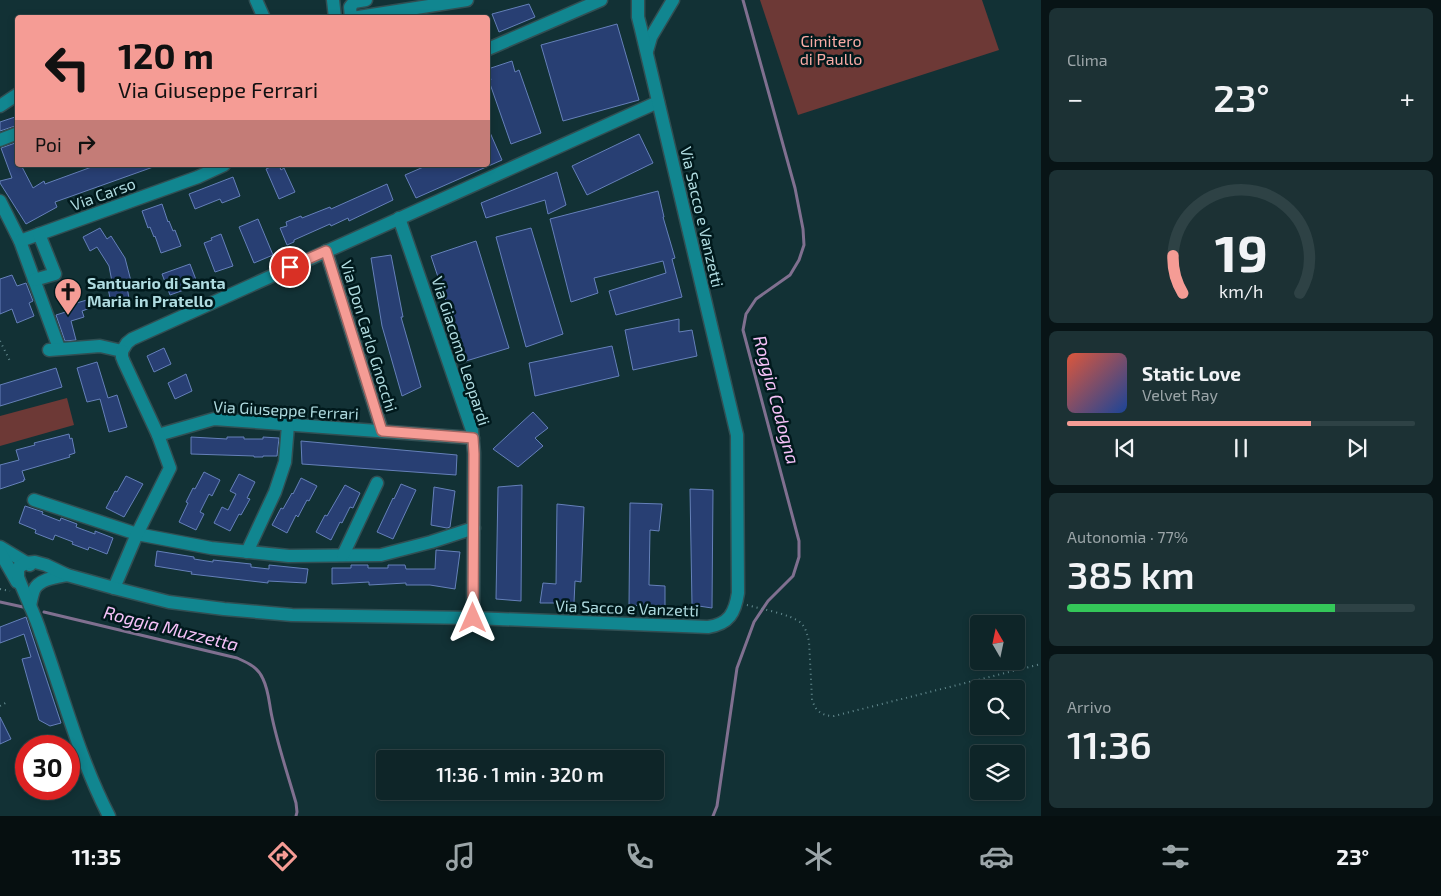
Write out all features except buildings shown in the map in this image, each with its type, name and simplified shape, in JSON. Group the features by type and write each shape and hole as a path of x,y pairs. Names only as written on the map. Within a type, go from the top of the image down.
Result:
{"street":[{"path":"333,0 335,15"},
{"path":"351,15 350,7 354,2 366,0"},
{"path":"363,15 409,4 467,0"},
{"path":"490,48 601,0"},
{"path":"647,51 651,37 673,0"},
{"path":"253,15 256,1"},
{"path":"256,1 263,15"},
{"name":"Via Sacco e Vanzetti","path":"25,563 35,562 46,565 61,576 169,602 292,615 473,618 708,627 717,626 731,616 738,593 737,435 636,1"},
{"path":"0,106 15,96"},
{"name":"Via Don Carlo Gnocchi","path":"122,351 126,343 132,339 658,102"},
{"path":"0,140 15,134"},
{"name":"Via Carso","path":"20,241 198,177 220,167"},
{"path":"0,201 20,241 34,280 54,349 100,346 122,351 124,362 158,435 170,468 136,534 114,588"},
{"name":"Via Giacomo Leopardi","path":"399,218 472,430 474,454 473,618"},
{"path":"34,280 55,274 39,234"},
{"name":"Via Don Carlo Gnocchi","path":"326,251 382,431"},
{"name":"Via Giuseppe Ferrari","path":"158,435 214,420 473,438"},
{"path":"247,552 275,492 285,462 288,425"},
{"path":"343,555 378,483"},
{"path":"34,500 136,534 211,548 289,556 381,555 474,528"},
{"path":"0,547 25,563 18,568 24,594"},
{"path":"0,552 24,594 41,631 79,748 96,791 109,816"},
{"path":"30,606 33,591 37,586 61,576"}],"path":[{"path":"0,342 10,360"},
{"path":"758,608 791,617 805,628 809,641 812,699 822,715 834,716 1041,664"},
{"path":"0,706 7,702"}],"green space":[{"name":"Cimitero di Paullo","path":"760,0 982,0 999,50 798,115"},
{"path":"67,398 74,425 0,446 0,416"}],"waterway":[{"name":"Roggia Codogna","path":"713,816 717,806 737,668 754,622 768,601 793,576 799,557 799,541 743,330 746,314 756,299 790,275 799,260 804,245 803,229 795,188 743,0"},
{"name":"Roggia Muzzetta","path":"0,602 23,607"},
{"name":"Roggia Muzzetta","path":"44,612 237,658 255,668 261,675 267,688 277,739 296,803 296,816"}],"place":[{"name":"Santuario di Santa Maria in Pratello","path":"68,316"}],"route":[{"path":"290,267 326,251 382,431 473,438 473,618"}]}
